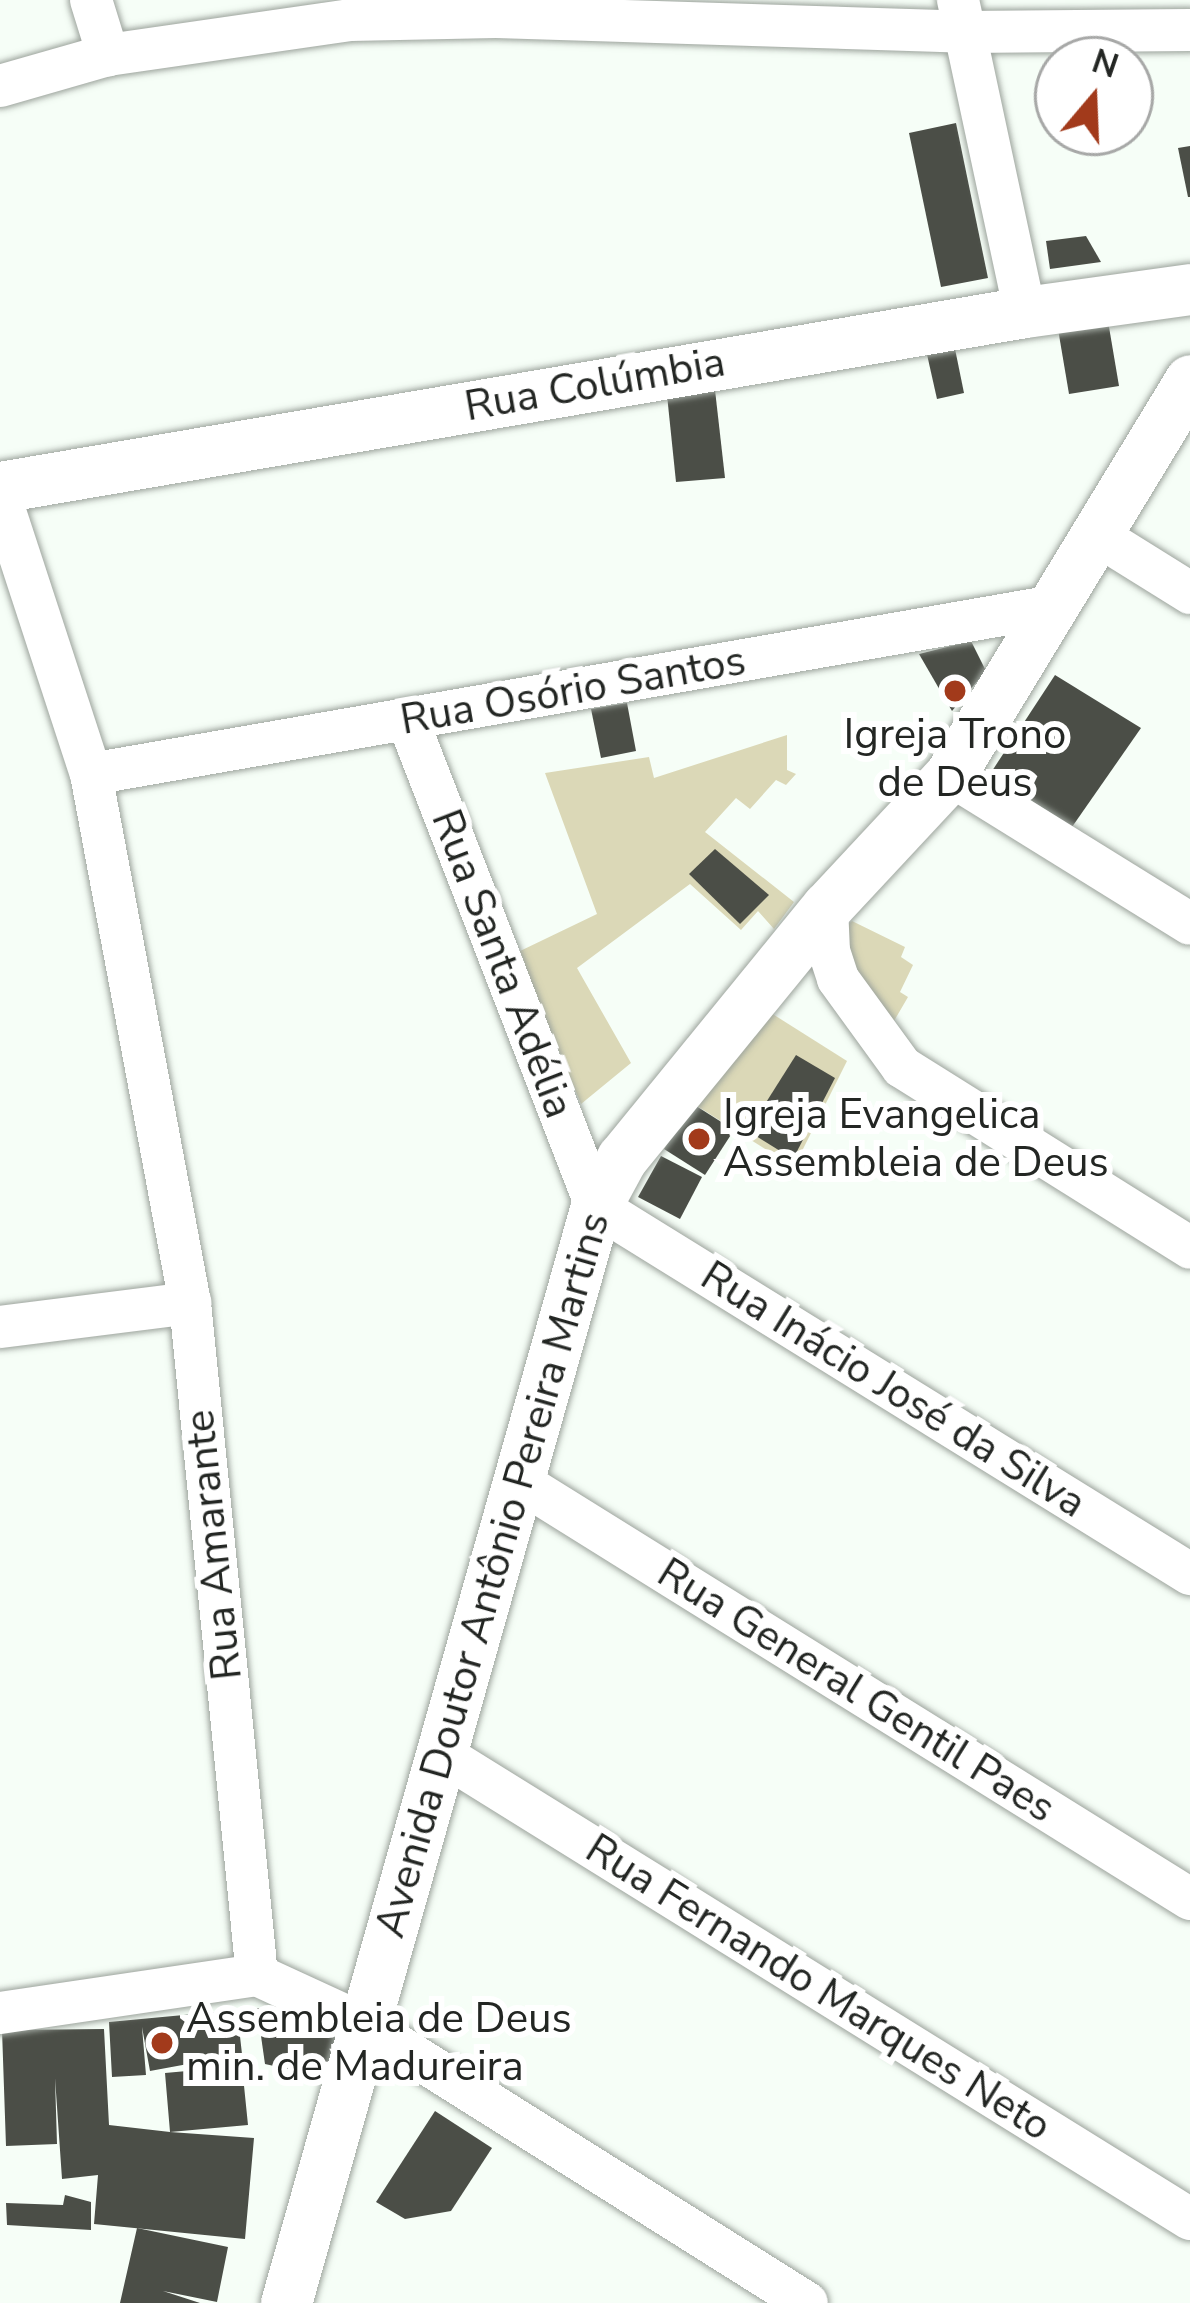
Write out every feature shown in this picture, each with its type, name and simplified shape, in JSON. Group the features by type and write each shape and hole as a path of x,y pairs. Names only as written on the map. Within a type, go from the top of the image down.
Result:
{"street":[{"path":"91,0 108,55"},
{"path":"0,86 108,55 350,20 660,10 962,16 1190,30"},
{"path":"962,16 1025,312"},
{"name":"Rua Colúmbia","path":"0,491 1025,312 1190,289"},
{"name":"Avenida Doutor Antônio Pereira Martins","path":"295,2299 365,2024 445,1756 596,1206 622,1157 827,907 950,775 1190,380"},
{"name":"Rua Amarante","path":"0,491 91,774 190,1303 257,1975"},
{"path":"1097,535 1190,593"},
{"name":"Rua Osório Santos","path":"91,774 1054,606"},
{"name":"Rua Santa Adélia","path":"408,721 596,1206"},
{"path":"950,775 1190,924"},
{"path":"827,907 829,951 838,980 902,1067 1190,1248"},
{"name":"Rua Inácio José da Silva","path":"596,1206 1190,1574"},
{"path":"0,1327 190,1303"},
{"name":"Rua General Gentil Paes","path":"522,1483 1190,1899"},
{"name":"Rua Fernando Marques Neto","path":"445,1756 1190,2219"},
{"path":"0,2013 257,1975 365,2024 807,2303"}],"shaded area":[{"path":"787,735 787,770 796,774 786,785 776,780 750,809 736,798 705,832 794,902 774,929 758,911 741,930 690,884 577,968 631,1063 581,1104 518,952 597,914 545,773 649,757 654,778"},
{"path":"852,921 905,947 901,957 913,965 900,992 908,997 887,1033 837,935"},
{"path":"771,1013 847,1061 794,1167 697,1106"}],"building":[{"path":"956,123 988,278 941,287 909,133"},
{"path":"1190,146 1190,197 1188,197 1178,148"},
{"path":"1086,236 1101,262 1050,269 1046,241"},
{"path":"1108,321 1119,386 1069,394 1058,329"},
{"path":"954,344 964,393 937,399 926,350"},
{"path":"715,390 725,478 676,482 667,395"},
{"name":"Igreja Trono de Deus","path":"971,641 986,671 952,711 919,654"},
{"path":"1055,675 1141,728 1072,827 990,774"},
{"path":"627,703 636,751 601,758 591,709"},
{"path":"715,849 769,895 740,924 689,874"},
{"path":"796,1055 835,1078 793,1159 748,1131"},
{"name":"Igreja Evangelica Assembleia de Deus","path":"693,1104 734,1130 705,1175 664,1149"},
{"path":"661,1156 702,1177 680,1219 638,1197"},
{"path":"257,2008 339,2027 328,2078 265,2064"},
{"path":"237,2010 242,2054 150,2071 142,2027 146,2075 112,2077 109,2022"},
{"path":"104,2029 109,2125 254,2138 245,2239 94,2224 98,2175 62,2179 55,2078 57,2144 6,2146 2,2030"},
{"path":"242,2066 248,2125 170,2132 165,2073"},
{"path":"435,2111 492,2148 451,2211 405,2219 376,2202"},
{"path":"65,2195 91,2202 91,2230 7,2225 6,2203 63,2205"},
{"path":"137,2228 228,2247 217,2302 163,2291 200,2303 120,2303"}],"place":[{"name":"Igreja Trono de Deus","path":"955,691"},
{"name":"Igreja Evangelica Assembleia de Deus","path":"699,1139"},
{"name":"Assembleia de Deus min. de Madureira","path":"162,2043"}]}
